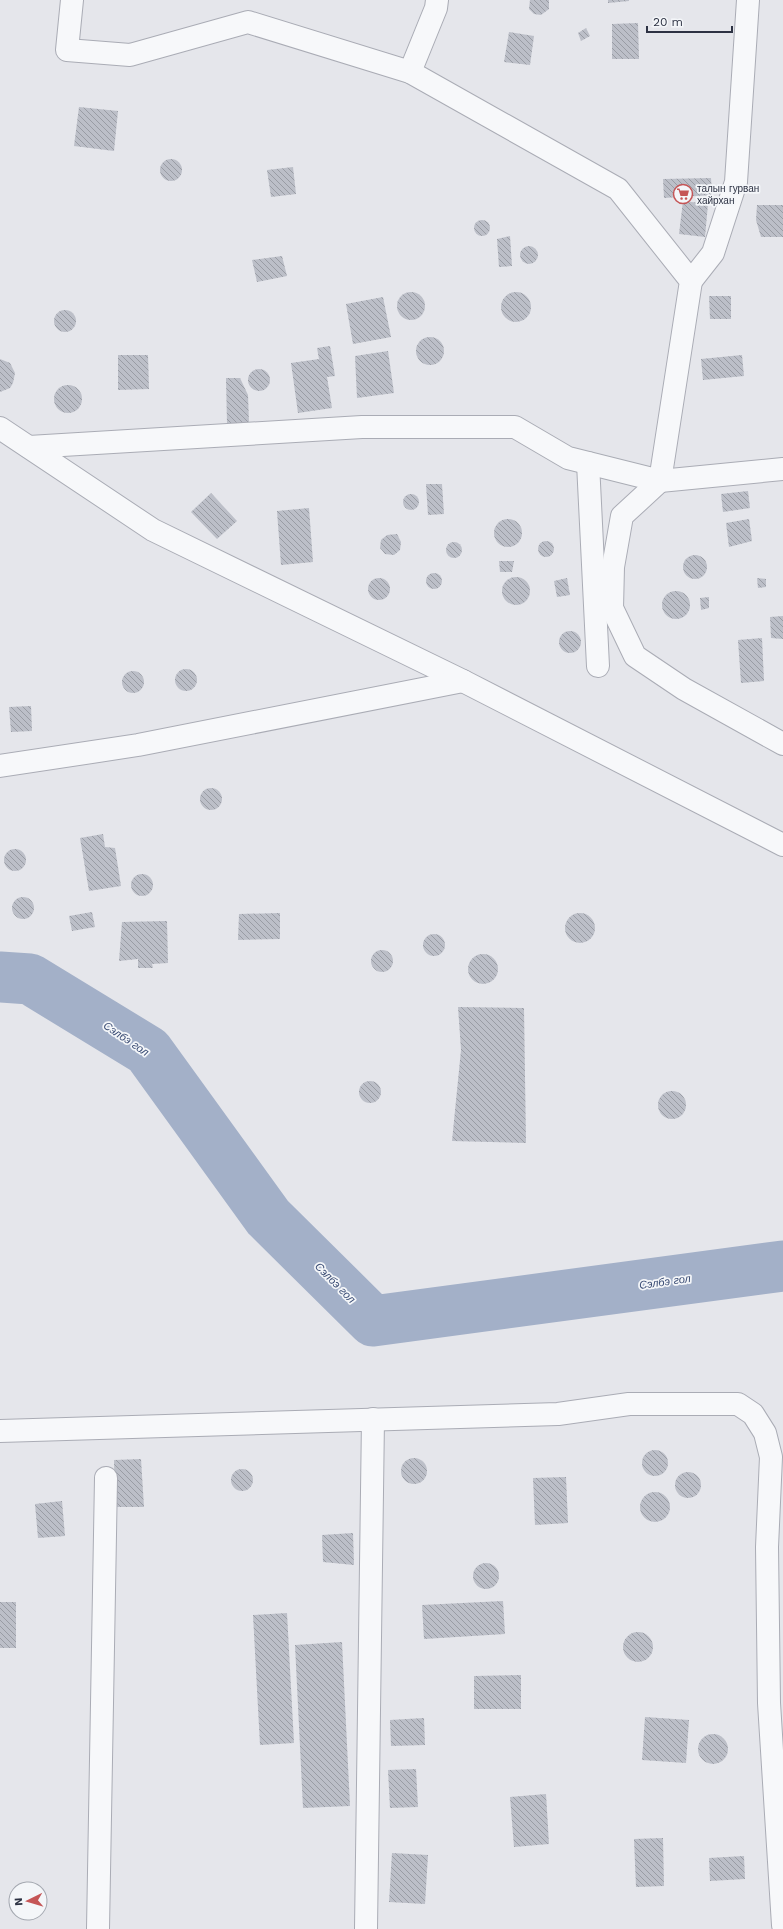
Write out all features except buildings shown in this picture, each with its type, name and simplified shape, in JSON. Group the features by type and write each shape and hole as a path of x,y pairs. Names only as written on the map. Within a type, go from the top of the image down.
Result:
{"street":[{"path":"72,0 67,50 130,55 248,22 410,72 618,188 690,280"},
{"path":"410,72 436,8 437,0"},
{"path":"748,0 736,182 713,252 690,280 660,481 622,516 613,567 612,608 635,656 684,689 783,744"},
{"path":"29,447 362,427 515,427 568,458 660,481 783,469"},
{"path":"0,428 153,530 463,681 783,845"},
{"path":"596,465 598,666"},
{"path":"0,766 138,745 463,681"},
{"path":"0,1431 111,1429 373,1419 558,1414 629,1404 738,1404 753,1414 765,1433 771,1457 767,1546 769,1703 783,1925"},
{"path":"366,1929 373,1419"},
{"path":"98,1929 106,1478"}],"waterway":[{"name":"Сэлбэ гол","path":"0,977 30,979 148,1051 268,1217 373,1321 783,1266"}],"place":[{"name":"талын гурван хайрхан","path":"683,194"}]}
